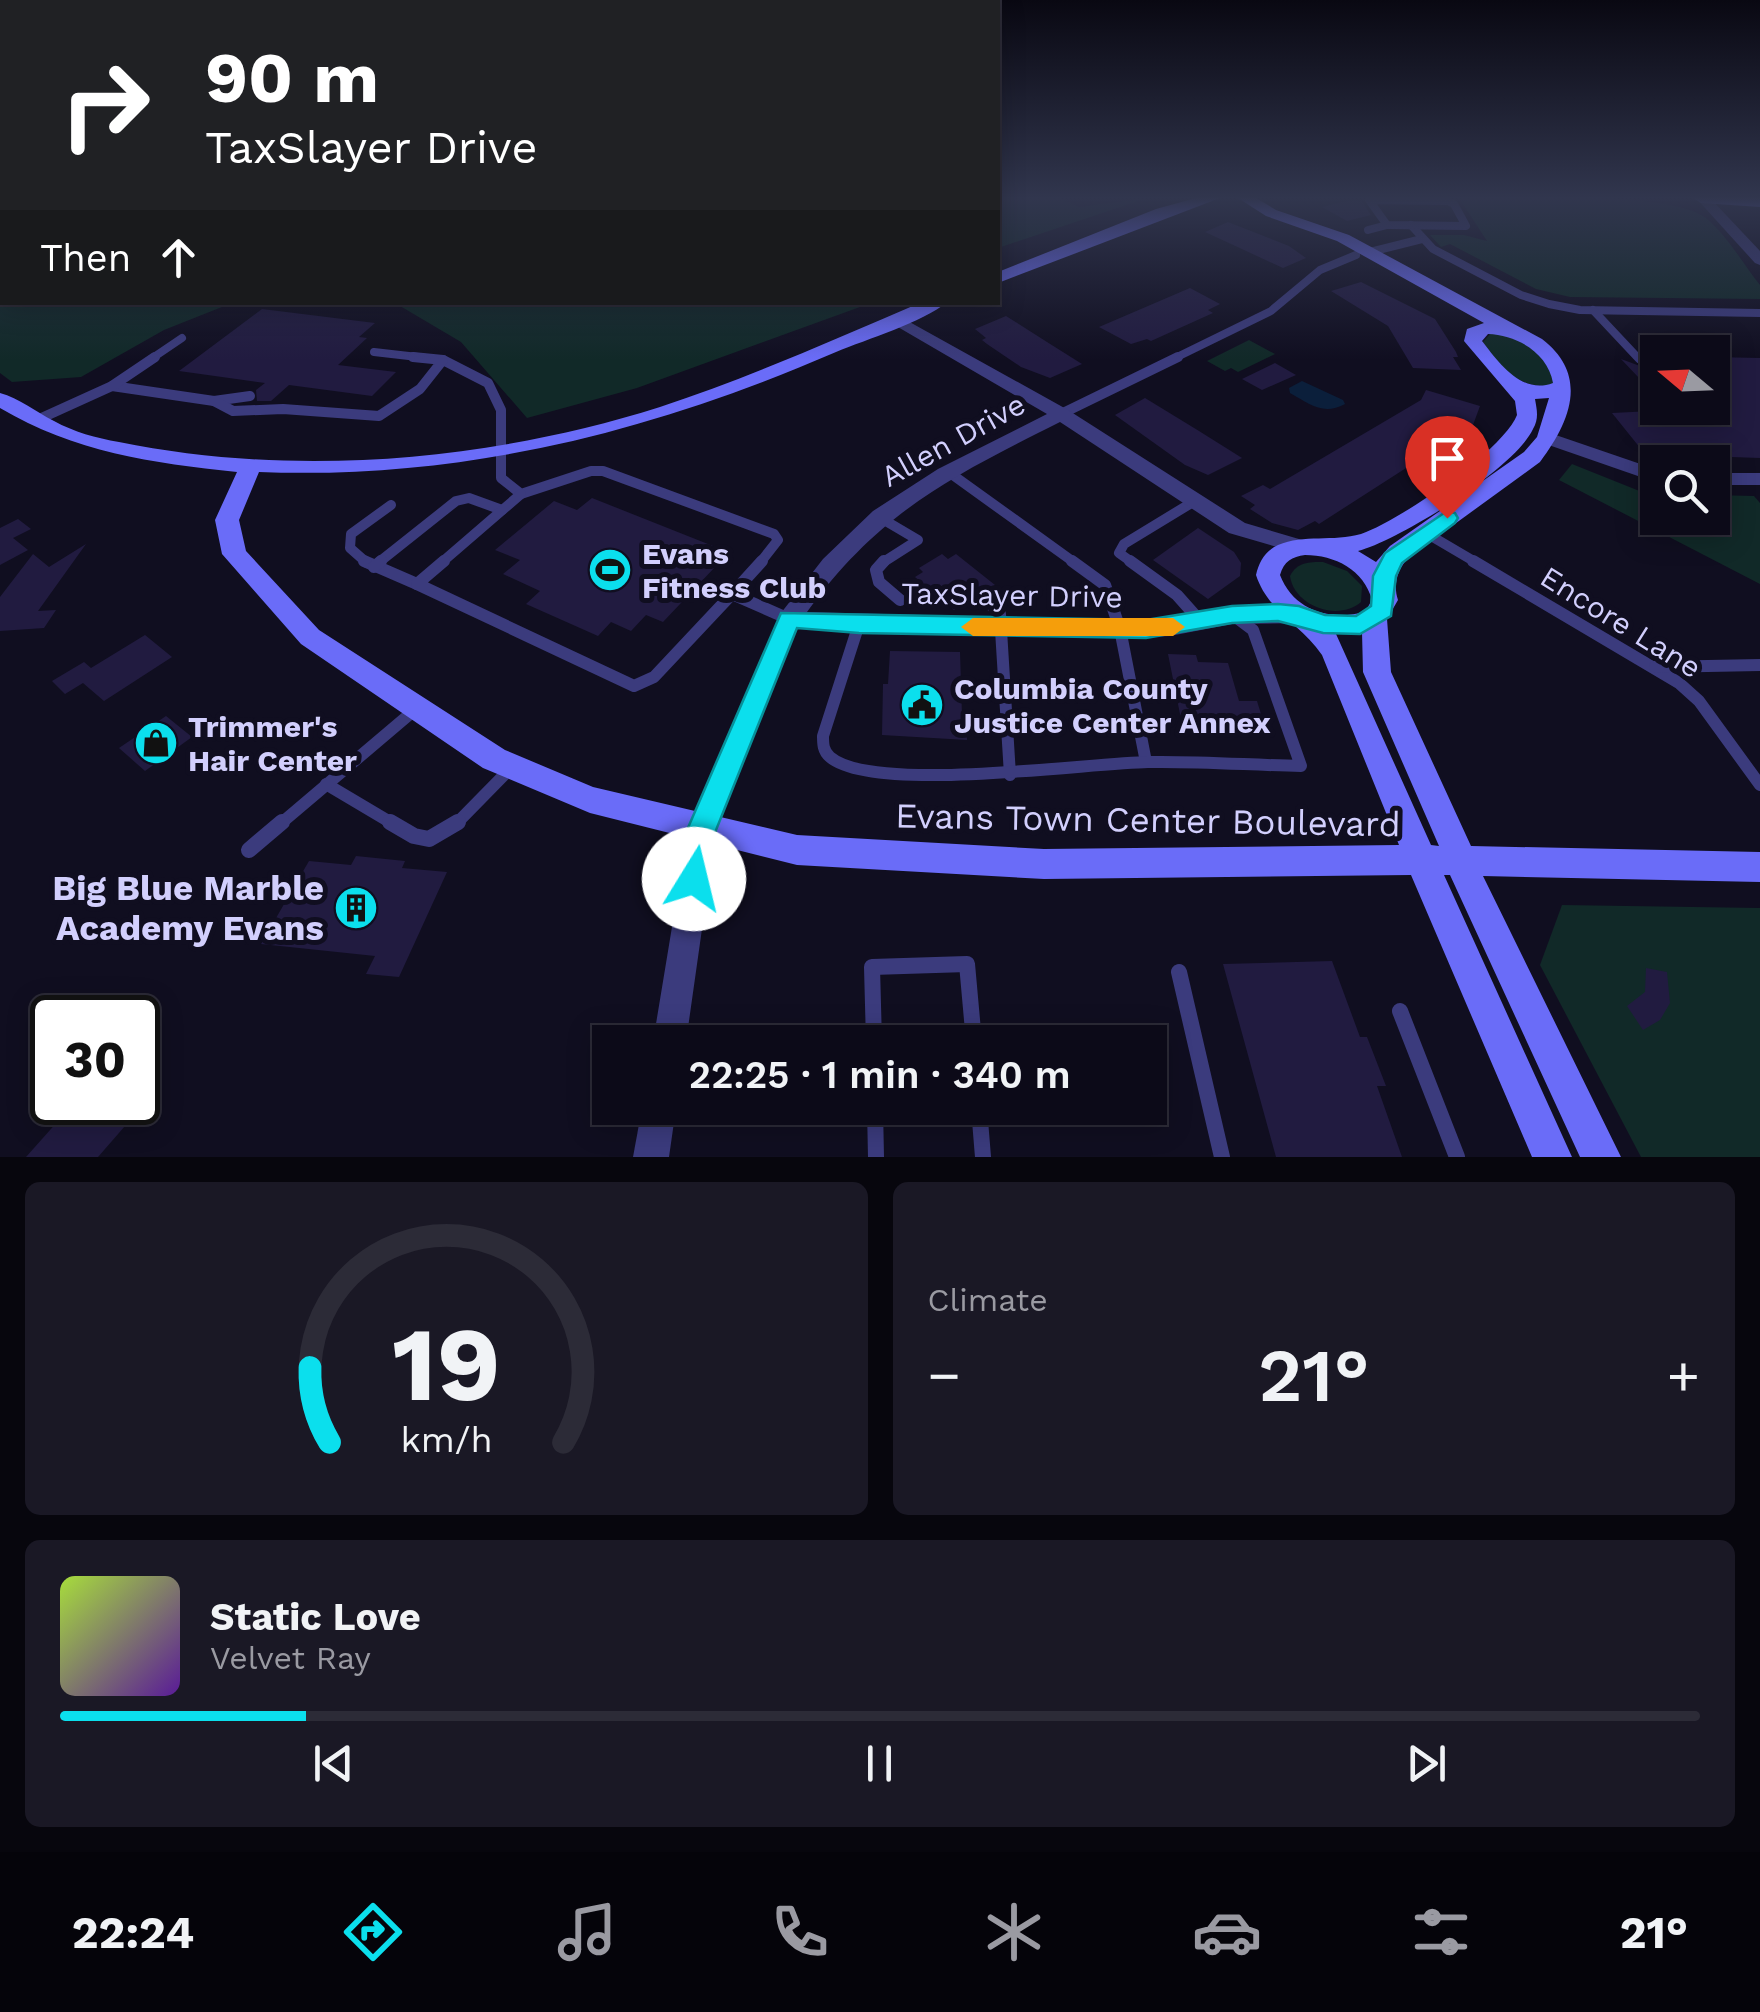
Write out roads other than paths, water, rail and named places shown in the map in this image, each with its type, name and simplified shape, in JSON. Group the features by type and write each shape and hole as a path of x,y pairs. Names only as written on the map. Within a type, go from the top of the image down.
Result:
{"street":[{"path":"1000,277 1064,252"},
{"path":"1269,575 1280,554 1365,541 1393,529 1499,456 1521,434 1528,416 1528,402 1496,374 1474,341 1469,320 1358,252"},
{"path":"1359,252 1538,344 1562,375 1563,386 1547,438 1525,463 1393,558 1379,603 1377,672 1460,861 1601,1157"},
{"path":"0,399 55,430 134,453 250,468 354,465 500,450 570,437 661,413 758,379 931,305"},
{"path":"896,320 974,368 1061,414 1236,528 1261,553 1279,599 1320,631 1334,652 1552,1157"},
{"path":"1474,334 1485,328 1513,330"},
{"path":"1511,384 1540,392 1563,386"},
{"name":"Allen Drive","path":"672,1025 702,830 789,619 808,590 879,516 1061,414"},
{"path":"1547,438 1640,472"},
{"name":"Evans Town Center Boulevard","path":"250,468 227,520 234,554 310,637 512,767 590,800 702,830 796,850 1044,864 1422,860 1760,867"},
{"path":"1730,479 1760,479"},
{"path":"1236,528 1314,548 1367,568 1379,603"},
{"name":"TaxSlayer Drive","path":"1232,615 1269,575"},
{"path":"1302,616 1342,627 1379,603"},
{"name":"TaxSlayer Drive","path":"789,619 859,624 996,616 1120,629 1201,622 1232,615 1302,616"},
{"path":"651,1157 656,1125"}],"lane":[{"path":"1061,414 1271,311 1320,270 1371,252"},
{"path":"1444,252 1521,295 1564,308 1760,312"},
{"path":"1593,310 1638,359"},
{"path":"37,420 112,386 182,338"},
{"path":"374,352 442,360 488,383 501,410 501,478 521,494"},
{"path":"214,401 233,411 255,413 283,409 379,416 420,389 442,360"},
{"path":"112,386 214,401 250,396"},
{"path":"273,399 283,409"},
{"path":"391,504 352,534 349,541 358,558 634,686 654,677 778,540 774,534 603,471 591,471 521,494 416,584"},
{"path":"950,473 1105,585 1120,629 1146,762"},
{"path":"374,567 456,501 469,498 502,510"},
{"path":"1192,502 1124,544 1119,553 1177,594 1201,622"},
{"path":"879,516 918,540 886,559 876,570 878,582 900,600"},
{"name":"Encore Lane","path":"1426,533 1655,667 1699,701 1760,785"},
{"path":"732,594 789,619"},
{"path":"859,624 823,736 823,747 830,756 854,769 976,776 1146,762 1302,766 1253,630 1232,615"},
{"path":"996,616 1010,774"},
{"path":"1655,667 1760,665"},
{"path":"249,850 417,708"},
{"path":"326,784 414,836 429,839 454,826 512,767"},
{"path":"874,1025 872,967 967,964 972,1025"},
{"path":"1179,972 1222,1157"},
{"path":"1400,1012 1457,1157"},
{"path":"875,1125 876,1157"},
{"path":"980,1125 983,1157"}],"water":[{"path":"1302,381 1345,404 1323,409 1290,393 1289,388"}],"place":[{"name":"Evans Fitness Club","path":"610,570"},
{"name":"Columbia County Justice Center Annex","path":"922,705"},
{"name":"Trimmer's Hair Center","path":"156,743"},
{"name":"Big Blue Marble Academy Evans","path":"356,908"}]}
